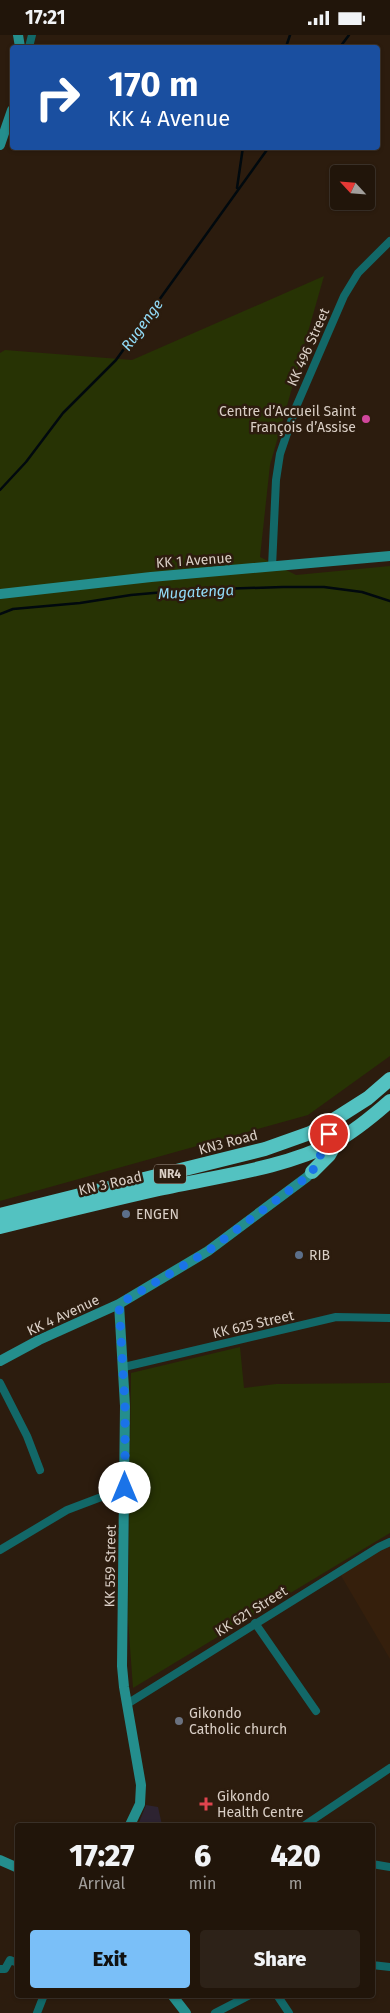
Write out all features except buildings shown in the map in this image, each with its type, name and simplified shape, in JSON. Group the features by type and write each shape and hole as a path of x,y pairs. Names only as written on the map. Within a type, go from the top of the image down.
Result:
{"highway":[{"name":"KN3 Road","path":"0,1215 265,1149 310,1133 335,1119 368,1098 390,1079"},
{"name":"KN 3 Road","path":"0,1227 106,1201 271,1165 303,1155 337,1141 366,1122 390,1101"},
{"path":"314,1169 330,1155 337,1141"},
{"path":"303,1155 313,1161 314,1169"}],"main road":[{"path":"0,145 10,117"},
{"name":"KK 1 Avenue","path":"0,594 151,577 390,556"},
{"path":"314,1169 335,1119"},
{"name":"KK 4 Avenue","path":"0,1361 39,1340 119,1304 216,1245 314,1169"},
{"name":"KK 559 Street","path":"119,1304 124,1367 125,1488 122,1666 140,1785 140,1803 131,1823"},
{"path":"0,1861 15,1867"},
{"path":"174,1998 186,2013"}],"street":[{"name":"KK 496 Street","path":"272,567 276,480 280,454 296,407 344,296 358,273 390,241"},
{"name":"KK 625 Street","path":"124,1367 336,1317 390,1319"},
{"path":"0,1383 27,1436 40,1470"},
{"path":"0,1550 67,1509 125,1488"},
{"name":"KK 621 Street","path":"127,1704 255,1623 390,1542"},
{"path":"255,1623 316,1711"},
{"path":"308,1823 390,1768"},
{"path":"375,1864 390,1867"},
{"path":"0,1969 5,1969 10,1960 15,1962"},
{"path":"375,1965 390,1967"},
{"path":"37,2013 43,1998"},
{"path":"215,2013 244,1998"},
{"path":"279,1998 289,2013"}],"shaded area":[{"path":"390,1544 390,1659 340,1574"},
{"path":"146,1805 158,1807 162,1823 139,1823"}],"green space":[{"path":"324,276 270,465 260,557 296,575 390,566 390,1056 308,1115 0,1201 0,353 5,350 132,360"},
{"path":"240,1347 244,1388 276,1384 390,1383 390,1533 133,1688 128,1620 131,1373"}],"waterway":[{"path":"287,45 290,35"},
{"name":"Rugenge","path":"342,45 349,35"},
{"path":"237,188 243,150"},
{"name":"Rugenge","path":"0,490 26,462 63,413 116,360 267,150"},
{"name":"Mugatenga","path":"0,614 13,609 187,590 324,587 362,592 390,601"}],"place":[{"name":"Centre d’Accueil Saint François d’Assise","path":"366,419"},
{"name":"ENGEN","path":"126,1214"},
{"name":"RIB","path":"299,1255"},
{"name":"Gikondo Catholic church","path":"179,1721"},
{"name":"Gikondo Health Centre","path":"206,1804"}],"route":[{"path":"125,1488 125,1405 122,1329 119,1304 208,1251 307,1177 316,1166 329,1134"}]}
